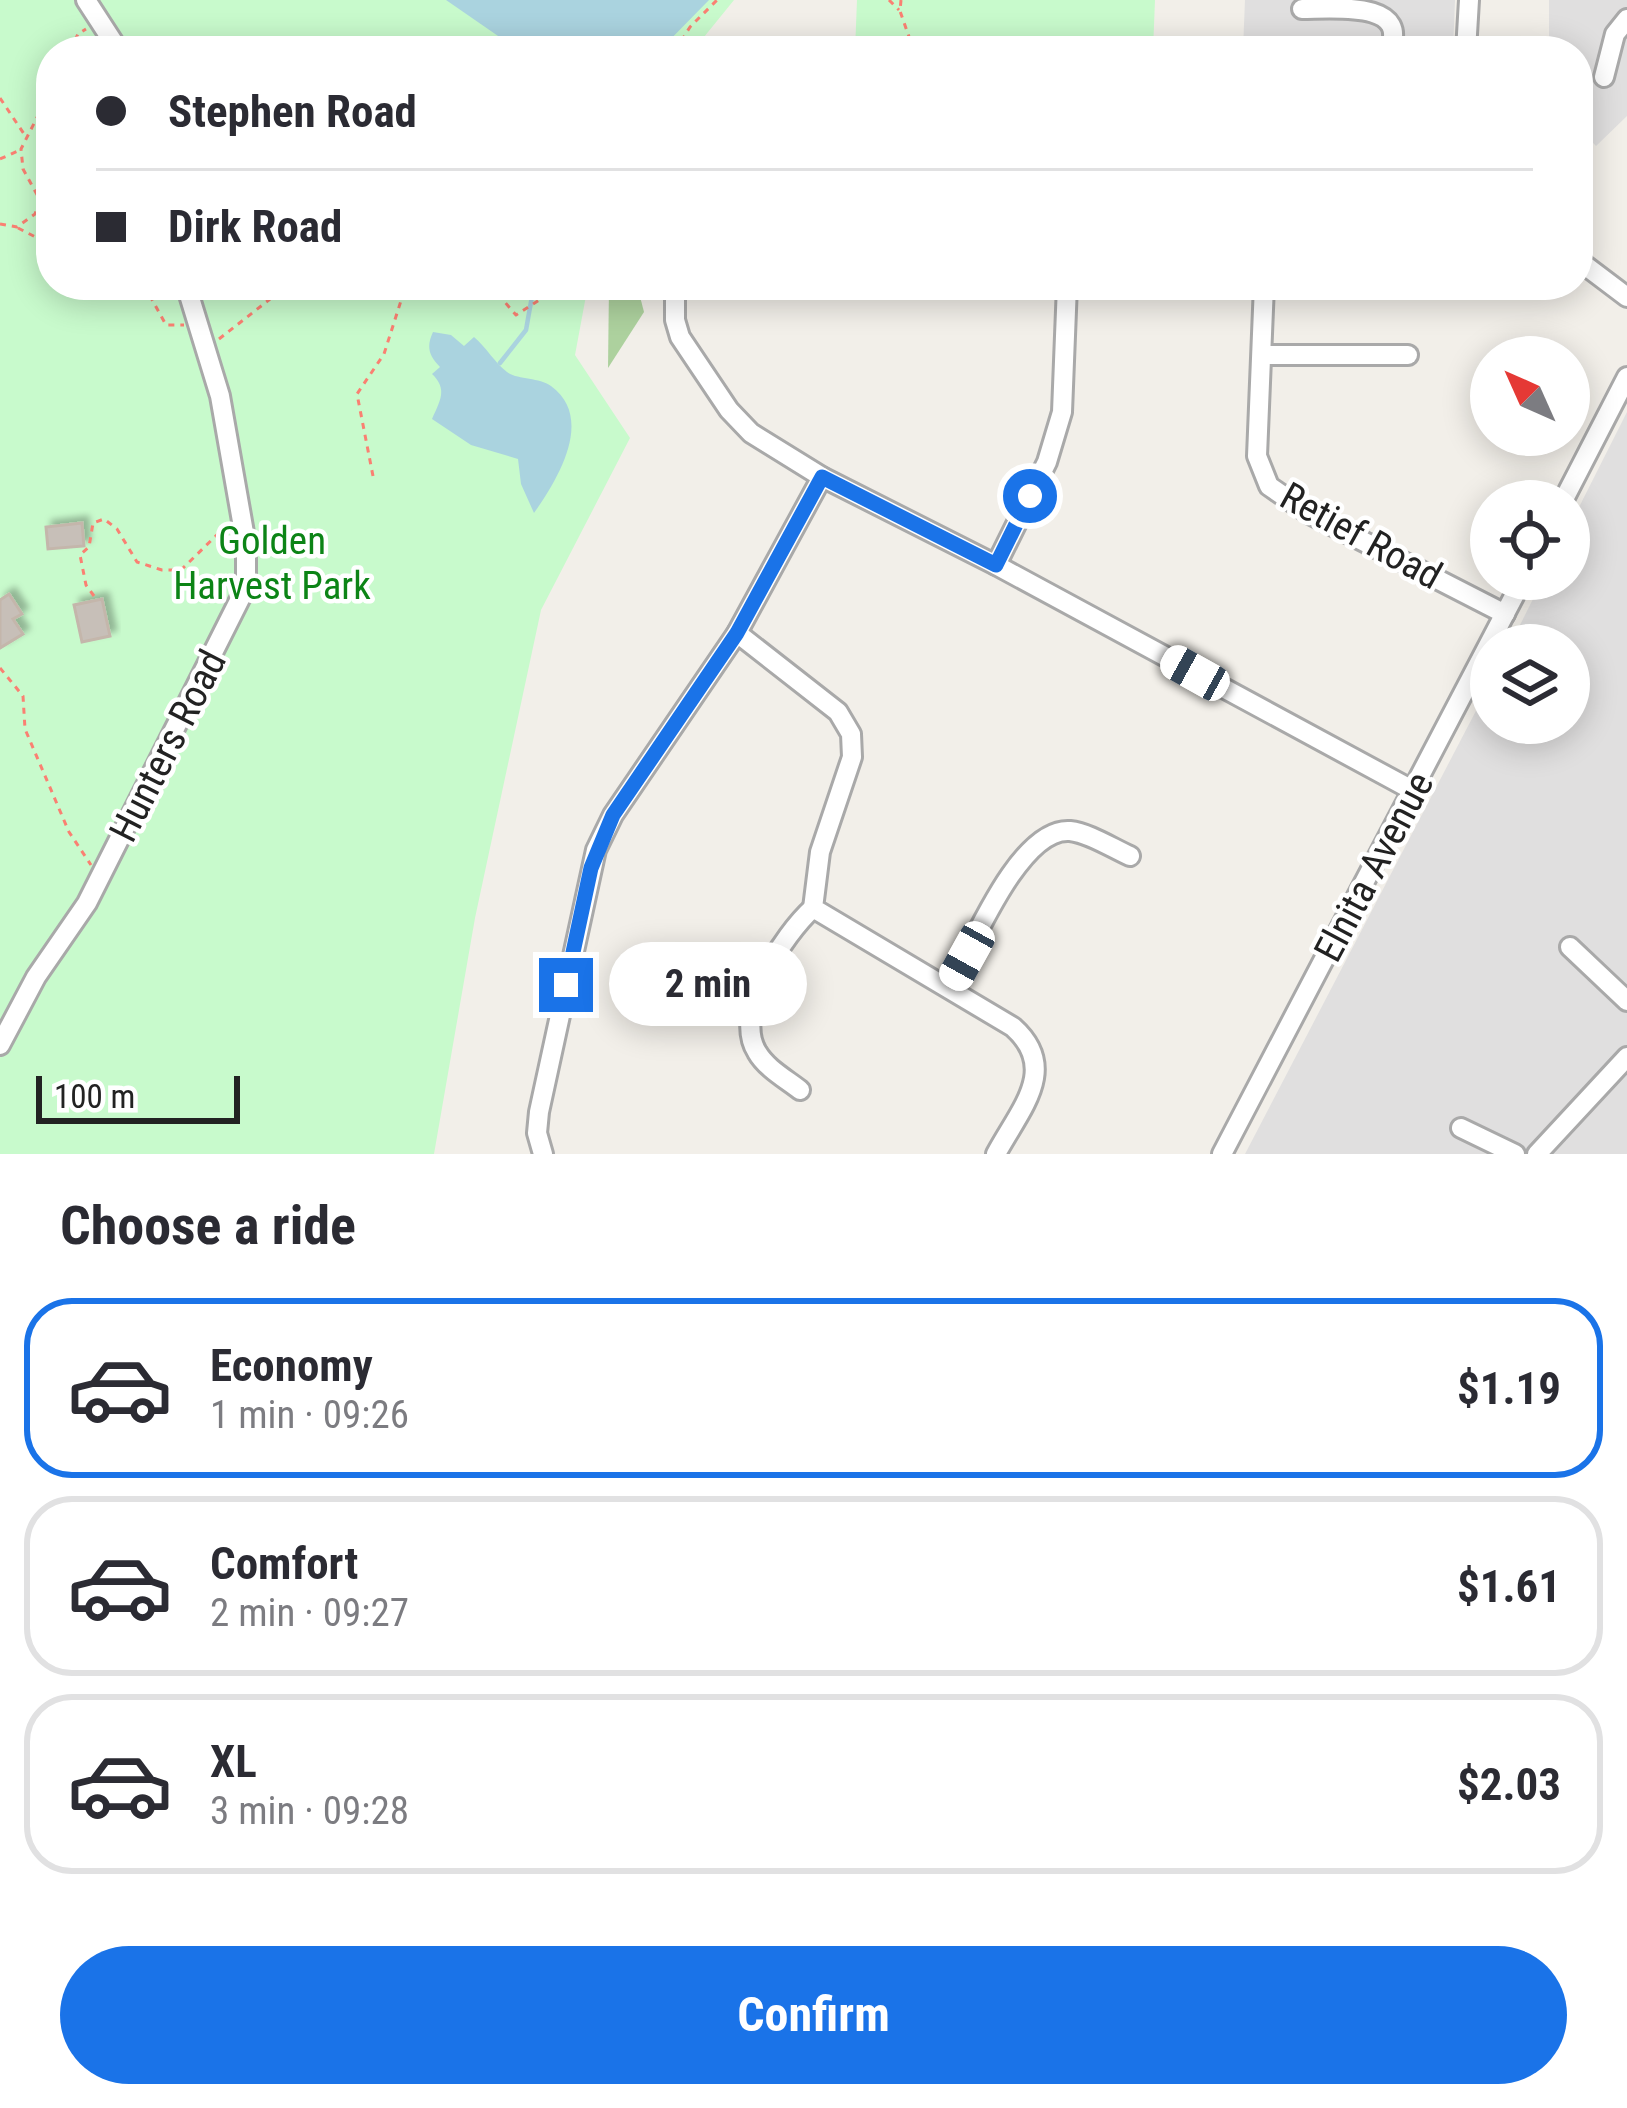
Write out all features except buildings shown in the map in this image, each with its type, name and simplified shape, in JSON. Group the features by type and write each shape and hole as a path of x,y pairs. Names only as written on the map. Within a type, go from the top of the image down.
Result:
{"street":[{"path":"86,0 108,36"},
{"path":"1467,36 1469,0"},
{"path":"1302,9 1373,10 1392,26 1393,36"},
{"path":"1604,77 1615,34 1627,19"},
{"path":"1593,271 1627,296"},
{"name":"Hunters Road","path":"0,1045 36,977 100,878 246,587 248,567 220,396 192,300"},
{"path":"675,300 680,338 737,420 822,477 996,565 1414,791"},
{"path":"996,565 1047,462 1063,412 1067,300"},
{"name":"Retief Road","path":"1264,300 1257,456 1269,486 1308,513 1505,614"},
{"path":"1262,355 1408,355"},
{"path":"1574,480 1627,377"},
{"path":"543,1154 537,1133 539,1112 596,850 613,815 737,633 822,477"},
{"name":"Elnita Avenue","path":"1222,1154 1512,600"},
{"path":"737,633 838,712 850,734 852,757 820,852 813,908 772,957 751,1033 760,1058 800,1090"},
{"path":"949,988 1020,860 1045,835 1073,831 1130,856"},
{"path":"813,908 1029,1041 1036,1055 1036,1078 996,1154"},
{"path":"1570,947 1627,1001"},
{"path":"1537,1154 1627,1057"},
{"path":"1461,1128 1515,1154"}],"path":[{"path":"684,36 717,0"},
{"path":"889,0 900,11"},
{"path":"901,0 909,36"},
{"path":"77,36 98,23"},
{"path":"0,98 25,135"},
{"path":"36,116 21,149 23,170 36,193"},
{"path":"0,159 21,149"},
{"path":"17,227 36,211"},
{"path":"0,224 36,237"},
{"path":"152,300 166,325 200,322"},
{"path":"206,346 270,300"},
{"path":"373,476 357,394 384,354 401,300"},
{"path":"503,300 516,315 538,300"},
{"path":"94,596 86,585 80,555 89,547 93,523 104,519 117,530 137,562 162,570 181,569 238,512"},
{"path":"0,668 22,696 26,729 69,832 100,878"}],"shaded area":[{"path":"1245,0 1455,0 1454,36 1244,36"},
{"path":"1549,0 1627,0 1627,116 1596,146 1593,36 1549,36"},
{"path":"1627,412 1627,1154 1245,1154 1470,722 1470,744 1590,744 1590,624 1520,624 1532,600 1590,600 1590,485"}],"green space":[{"name":"Golden Harvest Park","path":"0,0 734,0 705,36 36,36 36,300 585,300 575,355 630,438 541,610 475,918 434,1154 0,1154"},
{"path":"857,0 1155,0 1154,36 856,36"},
{"path":"609,300 641,300 644,312 608,368"}],"water":[{"path":"446,0 709,0 674,36 498,36"},
{"path":"433,332 451,335 464,346 474,337 507,372 546,383 564,399 570,415 568,449 534,513 521,484 518,459 471,445 432,419 441,390 432,374 440,367 430,351"}],"waterway":[{"path":"500,363 526,330 531,300"}],"route":[{"path":"566,985 591,868 613,815 737,633 822,477 996,565 1030,496"}]}
